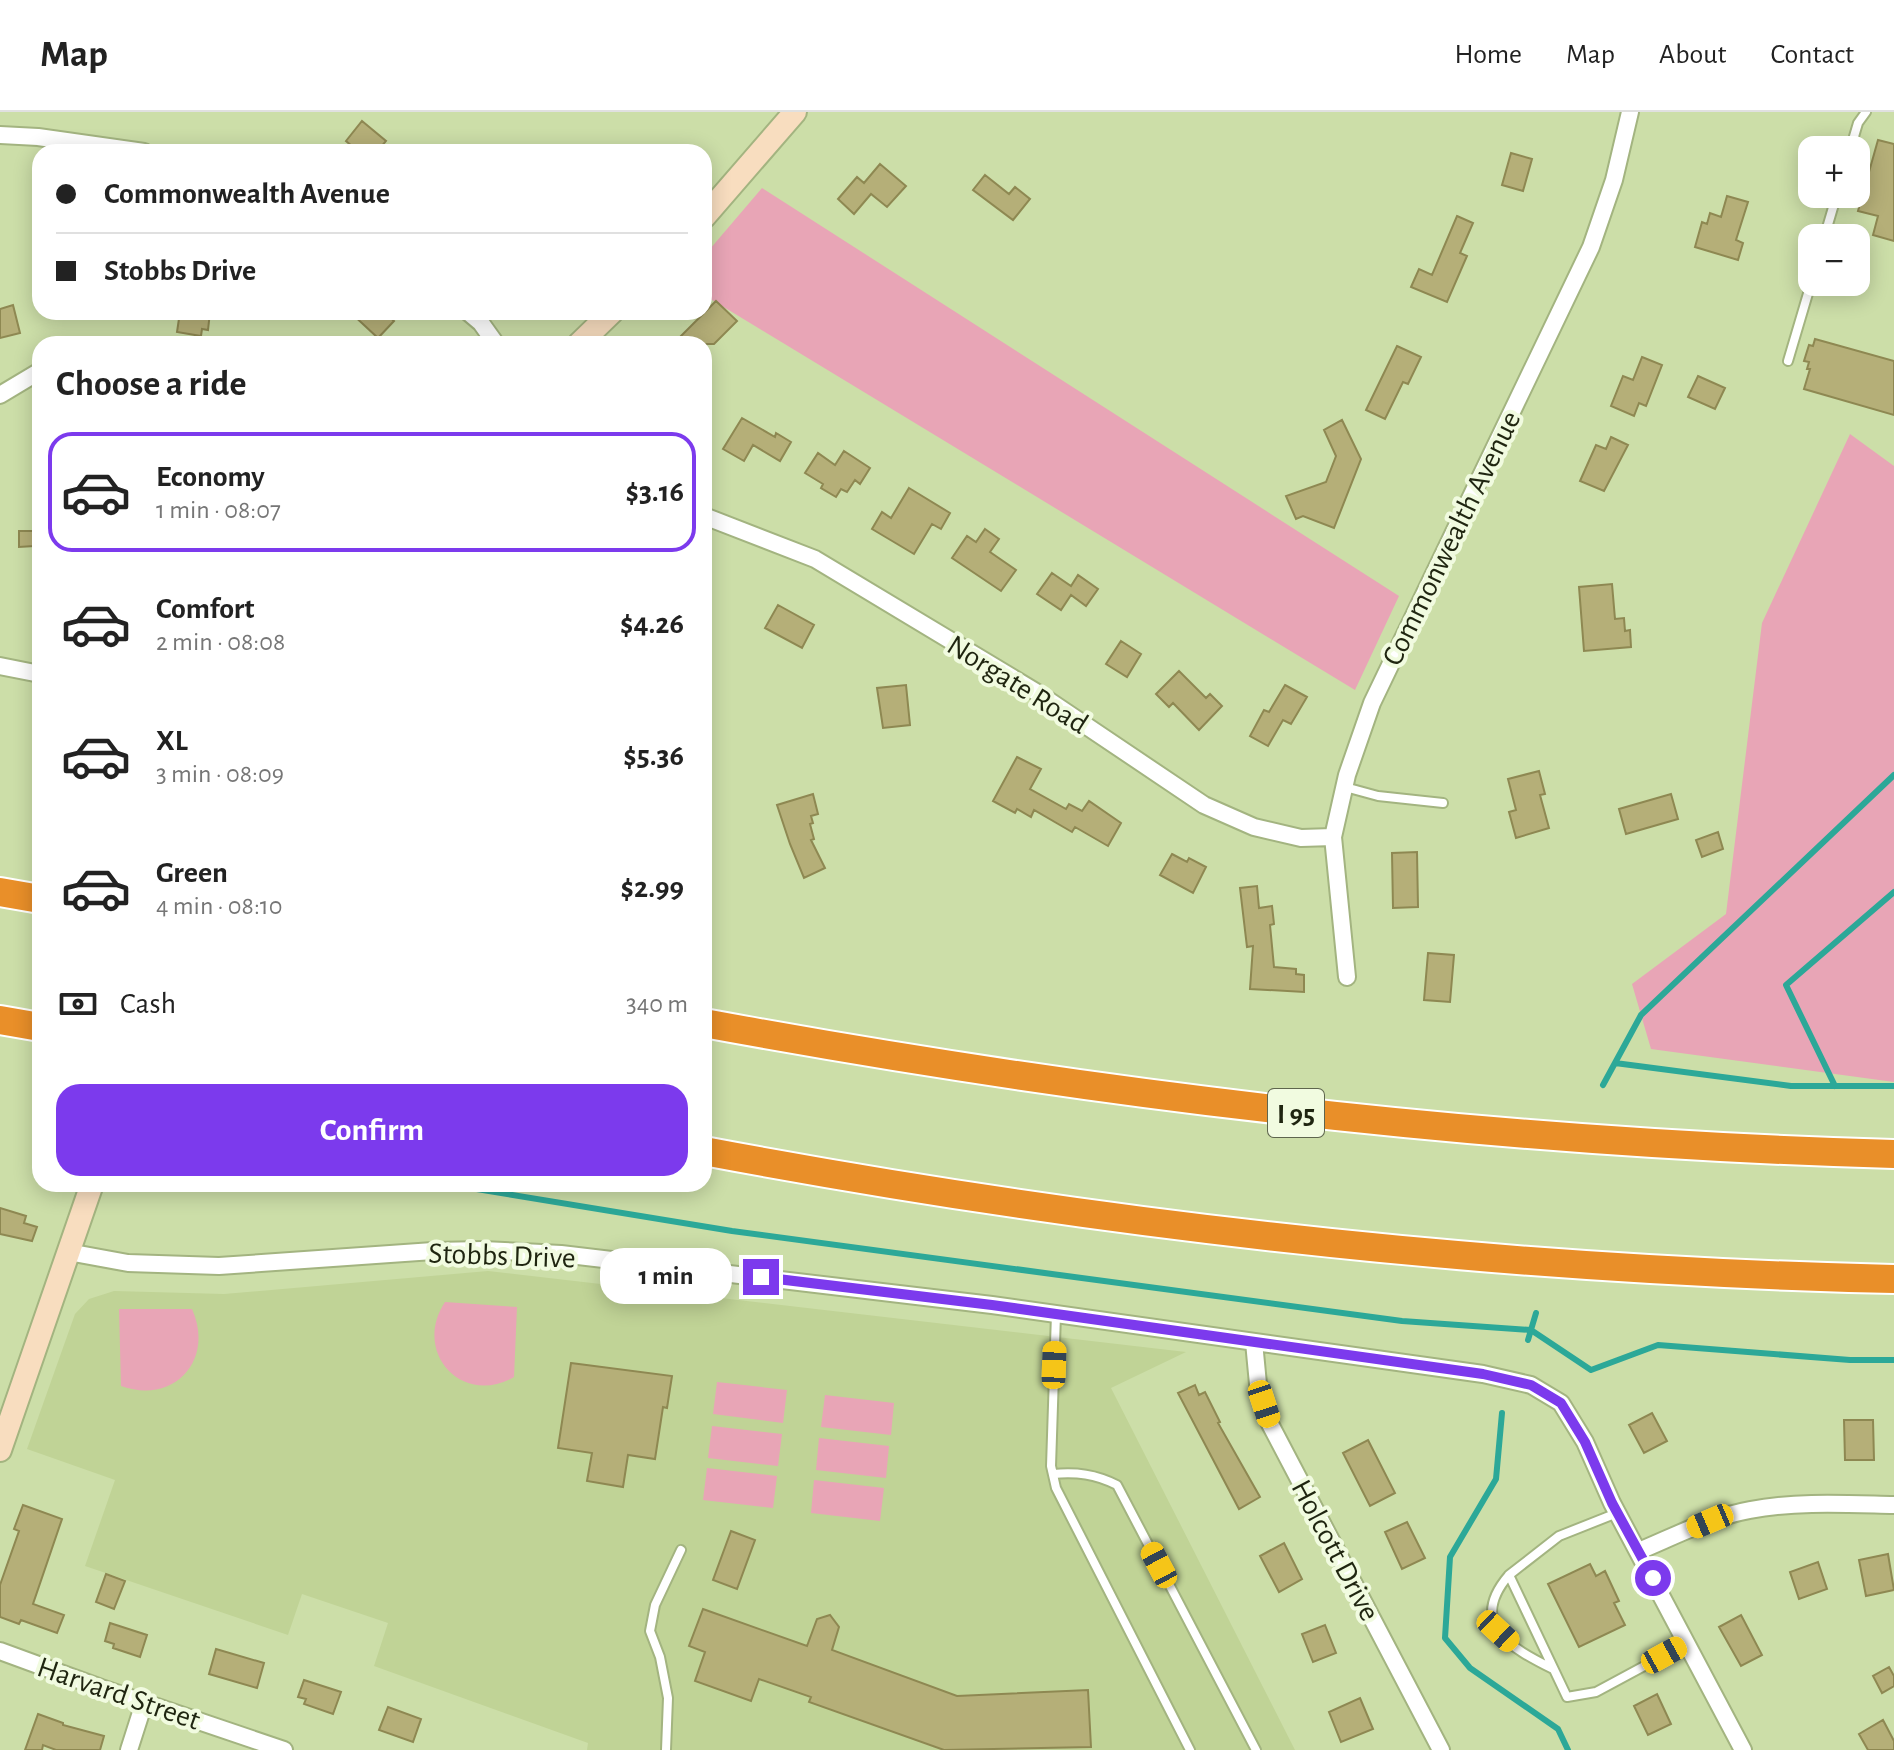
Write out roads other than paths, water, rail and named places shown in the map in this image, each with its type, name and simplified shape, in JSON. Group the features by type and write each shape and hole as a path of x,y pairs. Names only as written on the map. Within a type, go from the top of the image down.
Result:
{"highway":[{"path":"0,892 32,898"},
{"path":"0,1020 32,1026"},
{"name":"I 95","path":"712,1024 1029,1079 1267,1110 1606,1141 1894,1154"},
{"path":"712,1152 1012,1204 1295,1240 1593,1266 1894,1279"}],"main road":[{"path":"712,208 795,112"},
{"path":"587,336 604,320"},
{"path":"0,1450 89,1192"}],"street":[{"name":"Commonwealth Avenue","path":"1347,977 1333,837 1345,787 1372,703 1591,247 1614,180 1630,112"},
{"path":"0,135 87,144"},
{"path":"477,320 490,336"},
{"path":"0,395 32,376"},
{"name":"Norgate Road","path":"712,519 815,559 1036,692 1204,805 1254,827 1301,838 1333,837"},
{"path":"0,666 32,672"},
{"name":"Stobbs Drive","path":"68,1252 128,1263 219,1266 433,1251 561,1254 1056,1314 1483,1374 1531,1385 1561,1403 1585,1442 1618,1512"},
{"name":"Holcott Drive","path":"1254,1342 1258,1384 1270,1424 1441,1750"},
{"path":"1639,1551 1710,1521 1751,1509 1894,1505"},
{"path":"1618,1512 1743,1750"},
{"name":"Harvard Street","path":"0,1651 284,1750"},
{"path":"129,1750 144,1703"}],"lane":[{"path":"1854,136 1866,112"},
{"path":"1788,361 1807,296"},
{"path":"1345,787 1378,796 1443,803"},
{"path":"1056,1314 1051,1466 1056,1488 1190,1750"},
{"path":"1053,1474 1077,1472 1117,1485 1256,1750"},
{"path":"1553,1669 1520,1652 1498,1631 1491,1612 1495,1591 1509,1575 1559,1536 1618,1512"},
{"path":"666,1750 668,1698 660,1657 650,1631 655,1605 681,1550"},
{"path":"1509,1575 1567,1697 1596,1692 1687,1643"}],"waterway":[{"path":"1603,1085 1641,1015 1894,775"},
{"path":"1835,1086 1786,985 1894,892"},
{"path":"1615,1063 1791,1086 1894,1086"},
{"path":"495,1192 732,1231 1402,1321 1531,1330 1591,1370 1658,1345 1850,1360 1894,1360"},
{"path":"1528,1340 1536,1313"},
{"path":"1502,1413 1496,1479 1450,1557 1445,1638 1470,1668 1558,1729 1568,1750"}]}
